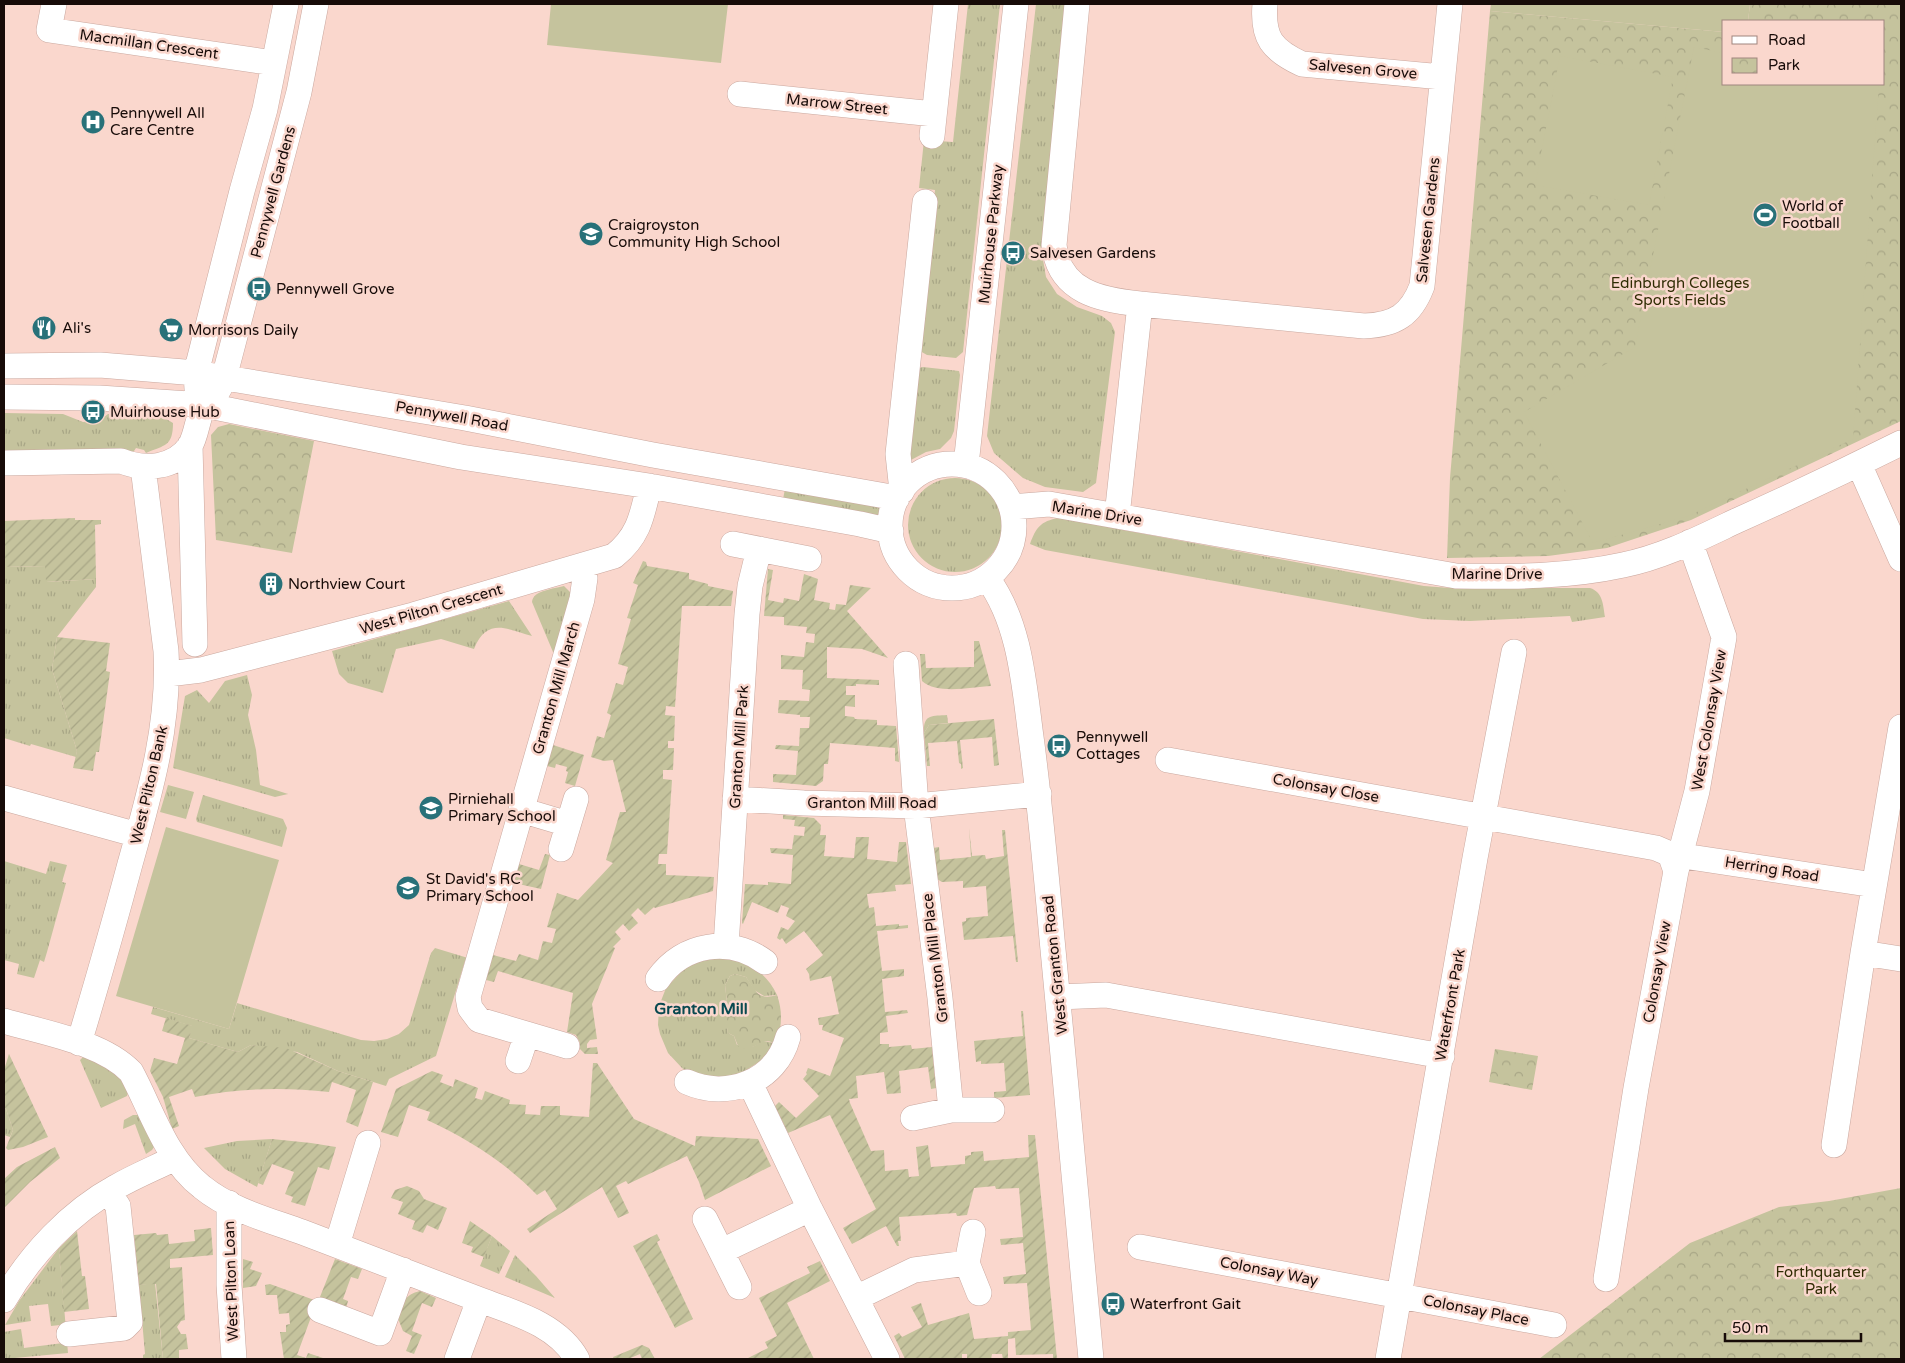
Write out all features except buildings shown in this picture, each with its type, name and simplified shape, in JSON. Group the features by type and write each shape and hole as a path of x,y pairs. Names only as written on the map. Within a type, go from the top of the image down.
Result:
{"street":[{"name":"Macmillan Crescent","path":"54,4 49,30 274,63"},
{"name":"Pennywell Gardens","path":"196,373 242,190 265,109 286,4"},
{"name":"Pennywell Gardens","path":"204,405 218,391 224,378 299,92 316,4"},
{"name":"Marrow Street","path":"740,94 933,125 946,4"},
{"name":"Muirhouse Parkway","path":"966,465 1016,4"},
{"name":"Salvesen Gardens","path":"1078,4 1055,232 1056,257 1063,272 1073,284 1091,295 1116,302 1364,326 1382,326 1408,312 1422,286 1450,4"},
{"name":"Salvesen Grove","path":"1265,4 1264,16 1268,36 1274,47 1285,56 1302,64 1442,77"},
{"path":"900,494 898,454 925,202"},
{"path":"1117,516 1140,304"},
{"name":"Pennywell Road","path":"4,366 100,365 196,373 466,418 653,455 900,494"},
{"path":"195,644 190,445 204,405 197,390 196,373"},
{"path":"4,397 99,398 204,405 461,457 649,486 891,531"},
{"name":"Marine Drive","path":"1011,506 1049,504 1456,576 1519,578 1574,573 1624,565 1674,550 1901,443"},
{"path":"4,463 120,461 143,467 160,466 177,458 190,445"},
{"path":"1859,464 1901,559"},
{"path":"966,465 990,476 999,485 1011,506 1014,522 1012,543 1002,563 987,578 961,588 943,587 925,582 910,572 899,557 891,531 891,518 900,494 917,476 936,466 966,465"},
{"name":"West Pilton Bank","path":"79,1043 138,835 160,750 165,716 168,674 143,467"},
{"name":"West Pilton Crescent","path":"168,674 201,670 414,615 614,556 627,546 637,530 649,486"},
{"name":"West Colonsay View","path":"1675,860 1697,790 1724,637 1690,542"},
{"path":"733,544 809,559"},
{"name":"Granton Mill Park","path":"726,946 747,614 750,586 759,549"},
{"name":"Granton Mill March","path":"567,1046 479,1020 470,1008 468,997 582,599 585,578 582,566"},
{"name":"West Granton Road","path":"987,578 999,596 1004,608 1020,665 1039,794 1091,1359"},
{"name":"Waterfront Park","path":"1388,1359 1483,817 1514,652"},
{"name":"Granton Mill Place","path":"906,664 916,806 940,998 951,1110"},
{"path":"1834,1145 1863,953 1901,727"},
{"name":"Colonsay Close","path":"1168,760 1483,817"},
{"name":"Granton Mill Road","path":"735,799 916,806 1039,794"},
{"path":"4,798 138,835"},
{"path":"561,849 576,799"},
{"path":"521,810 568,824"},
{"path":"1483,817 1656,848 1675,860"},
{"name":"Herring Road","path":"1675,860 1874,885"},
{"name":"Colonsay View","path":"1606,1280 1636,1088 1675,860"},
{"path":"658,979 668,967 690,952 709,946 726,946 742,950 765,962"},
{"path":"1863,953 1901,959"},
{"path":"1058,996 1106,994 1442,1056"},
{"path":"4,1022 79,1043 115,1057 131,1072 175,1158 202,1188 229,1203 503,1309 551,1331 568,1346 577,1359"},
{"path":"518,1061 526,1034"},
{"path":"687,1082 700,1087 719,1090 734,1088 750,1082 760,1077 775,1063 785,1047 788,1037"},
{"path":"750,1082 810,1210 887,1359"},
{"path":"913,1118 951,1110 992,1110"},
{"path":"336,1245 368,1144"},
{"path":"4,1300 20,1275 65,1224 108,1192 175,1158"},
{"path":"69,1334 124,1328 130,1322 118,1206 108,1192"},
{"name":"West Pilton Loan","path":"229,1203 229,1277 234,1359"},
{"path":"722,1251 810,1210"},
{"path":"705,1219 739,1287"},
{"path":"973,1232 967,1263 978,1294"},
{"name":"Colonsay Way","path":"1140,1247 1398,1296"},
{"path":"856,1298 914,1270 967,1263"},
{"path":"320,1310 380,1334 402,1270"},
{"name":"Colonsay Place","path":"1398,1296 1554,1325"},
{"path":"456,1359 478,1300"}],"green space":[{"path":"551,4 728,4 721,63 547,45"},
{"path":"968,4 1000,4 963,352 956,358 927,355 920,351 919,344 935,190 919,188 924,140 953,142"},
{"path":"1036,4 1065,4 1042,254 1046,277 1057,294 1077,307 1102,316 1111,323 1115,332 1096,483 1083,492 1045,487 1023,478 994,453 987,436"},
{"path":"1491,4 1750,4 1748,20 1722,20 1722,32 1490,11"},
{"name":"Edinburgh Colleges Sports Fields","path":"1750,4 1901,4 1901,421 1691,520 1607,548 1548,556 1447,558 1450,478 1490,11 1722,32 1722,85 1885,85 1885,20 1748,20"},
{"name":"World of Football","path":"1694,47 1722,53 1722,85 1879,85 1853,439 1688,516 1593,543 1524,412 1635,347"},
{"path":"1560,56 1673,77 1649,205 1535,185"},
{"path":"919,368 959,371 954,431 951,438 940,449 926,452 911,460 905,457"},
{"path":"4,413 63,414 83,422 99,421 108,414 156,413 173,423 173,431 167,444 146,453 144,450 136,448 132,454 4,455"},
{"path":"229,424 314,441 292,553 216,540 211,435 218,427"},
{"path":"955,478 973,482 988,492 998,507 1002,525 998,543 988,558 973,568 955,572 937,568 922,558 912,543 908,525 912,507 922,492 937,482"},
{"path":"785,489 881,507 883,513 881,516 783,499"},
{"path":"75,518 75,520 101,520 101,524 95,525 96,579 46,582 45,566 4,567 4,521"},
{"path":"1059,518 1424,586 1450,588 1590,588 1600,596 1605,617 1572,622 1570,616 1470,621 1423,619 1045,550 1030,544 1034,534 1043,523"},
{"path":"643,561 646,562 647,566 689,573 689,579 708,584 708,586 733,591 731,606 682,606 675,707 666,706 665,715 675,716 674,741 668,741 668,748 674,748 673,770 663,770 663,779 672,780 667,854 659,854 658,864 666,864 666,875 714,877 713,891 654,907 645,915 638,908 631,915 638,923 629,931 623,924 615,932 621,939 613,947 615,948 592,1004 597,1039 590,1040 587,1048 597,1047 598,1054 585,1054 579,1048 580,1043 576,1035 567,1032 573,993 498,971 494,982 486,980 493,955 516,961 519,954 538,960 543,941 552,943 556,929 547,927 557,893 578,900 613,863 606,860 620,812 626,812 613,760 604,761 591,757 597,736 604,738 611,715 607,713 616,683 623,685 628,667 618,664 631,619 627,618 638,585 633,583"},
{"path":"46,566 47,582 96,579 96,587 57,637 52,669 77,751 76,757 4,738 4,567"},
{"path":"768,569 773,570 768,600 783,603 784,598 799,601 804,574 818,579 814,600 830,603 829,609 835,610 836,604 846,605 850,585 871,588 847,611 888,658 862,649 827,647 827,678 879,680 879,685 856,684 856,686 846,686 846,695 855,695 855,707 845,706 845,716 854,717 855,719 877,720 877,725 896,726 899,762 895,761 895,748 830,743 828,764 824,764 823,781 816,786 773,782 773,774 796,775 798,751 775,749 776,745 799,746 800,728 809,728 810,717 778,713 779,700 809,701 810,690 802,689 803,670 781,669 781,655 804,657 806,642 814,643 815,634 806,633 807,627 784,625 784,617 764,616"},
{"path":"564,586 571,593 556,653 553,652 532,602 533,598 540,592"},
{"path":"509,601 532,636 498,628 485,632 474,649 441,639 396,649 383,693 348,683 339,674 332,651"},
{"path":"57,637 110,643 106,671 110,672 99,752 96,752 93,771 73,768 77,751 52,669"},
{"path":"974,641 979,641 991,686 946,689 937,688 922,681 920,654 925,654 926,668 974,667"},
{"path":"247,675 252,695 248,715 256,750 260,785 288,794 275,797 173,768 185,696 197,690 209,703 225,681"},
{"path":"947,715 948,723 929,725 924,733 927,719 933,716"},
{"path":"994,719 999,765 994,766 992,737 960,740 963,768 961,769 957,741 928,743 930,766 927,766 924,733 929,725"},
{"path":"553,745 584,755 575,786 565,783 568,772 566,771 567,767 556,764 555,768 547,766"},
{"path":"168,785 194,792 186,819 160,812"},
{"path":"203,795 283,819 287,828 282,847 197,822 196,819"},
{"path":"783,815 814,818 821,825 820,835 826,835 824,856 854,858 856,837 869,837 867,859 897,862 899,842 906,842 911,884 895,885 896,891 867,894 869,908 874,907 876,926 908,925 908,928 877,931 882,971 904,969 904,976 882,979 885,1012 907,1010 908,1013 886,1016 888,1032 880,1033 880,1044 889,1044 889,1047 911,1045 912,1049 932,1047 936,1088 931,1089 928,1067 899,1071 901,1093 887,1094 884,1072 856,1076 858,1098 849,1099 850,1103 871,1151 884,1150 885,1171 908,1169 909,1177 919,1176 916,1147 928,1145 931,1167 965,1164 965,1156 971,1155 971,1152 983,1151 984,1161 1029,1157 1028,1135 1035,1135 1057,1359 1053,1359 1053,1354 1016,1355 1015,1338 1008,1339 1008,1359 1003,1359 1002,1354 992,1354 991,1359 967,1359 967,1354 962,1354 962,1359 905,1359 894,1336 899,1333 902,1337 922,1327 911,1307 921,1303 928,1325 969,1313 974,1339 1008,1336 1008,1332 1031,1330 1027,1283 1004,1284 1003,1277 1026,1274 1023,1243 1001,1245 1000,1239 1023,1237 1019,1188 996,1189 995,1186 974,1188 967,1215 957,1216 956,1213 899,1217 901,1241 898,1241 899,1246 897,1246 886,1226 852,1244 843,1228 876,1209 830,1115 788,1133 775,1106 779,1102 796,1118 819,1096 803,1079 807,1074 808,1068 830,1076 844,1038 822,1030 823,1025 819,1025 818,1018 839,1014 831,976 810,981 806,969 823,955 804,931 786,944 782,938 780,940 777,938 781,927 788,930 795,921 786,916 789,908 781,905 778,913 752,902 742,923 745,884 768,885 768,882 791,884 793,855 771,853 770,848 792,849 794,835 804,836 805,827 794,826 795,820 783,819"},
{"path":"166,827 279,860 229,1029 116,996"},
{"path":"969,828 972,856 985,855 986,859 1004,856 1002,830 1005,830 1018,962 1016,962 1013,936 964,940 962,922 966,921 966,918 988,916 986,886 963,888 963,881 942,882 937,879 933,848 939,847 940,860 971,857"},
{"path":"545,854 550,855 541,889 514,883 519,864 539,870"},
{"path":"4,861 46,874 50,861 67,865 62,882 66,883 47,952 44,962 40,960 34,978 17,974 19,964 4,960"},
{"path":"435,948 468,958 465,961 436,1056 389,1079 386,1086 338,1071 297,1052 251,1045 238,1052 189,1038 192,1026 151,1014 153,1007 229,1029 237,1003 361,1040 387,1039 399,1034 409,1025 431,953"},
{"path":"711,957 736,959 751,966 766,978 777,995 764,996 754,990 746,977 735,974 730,976 725,985 728,1033 734,1036 737,1045 752,1047 763,1041 774,1043 770,1055 732,1079 691,1074 682,1068 668,1053 658,1025 659,1006 666,988 685,968"},
{"path":"735,974 746,977 755,990 765,997 777,995 781,1020 776,1044 767,1041 745,1049 738,1046 734,1036 728,1033 725,1017 728,1011 725,985 730,976"},
{"path":"1021,1011 1023,1011 1030,1095 994,1098 994,1092 1006,1091 1004,1063 981,1064 981,1061 976,1062 974,1041 1023,1036"},
{"path":"166,1018 193,1026 189,1038 238,1052 251,1045 286,1048 338,1071 373,1082 358,1127 346,1122 356,1090 332,1082 329,1092 262,1089 195,1097 192,1089 169,1097 179,1126 172,1129 163,1097 150,1071 154,1058 177,1064 185,1038 162,1031"},
{"path":"1495,1049 1538,1056 1532,1090 1489,1082"},
{"path":"9,1054 48,1137 23,1147 8,1150 6,1148 13,1130 4,1108 4,1070"},
{"path":"83,1057 114,1065 128,1092 127,1096 101,1108 80,1060"},
{"path":"593,1063 597,1063 634,1119 695,1146 696,1136 758,1139 771,1166 705,1200 687,1156 628,1184 626,1181 616,1186 629,1213 618,1218 602,1187 530,1233 527,1229 557,1209 545,1190 537,1195 512,1172 485,1152 427,1120 430,1112 409,1105 398,1137 381,1132 396,1089 432,1071 443,1075 440,1082 453,1087 455,1079 478,1088 475,1098 482,1100 485,1091 510,1100 509,1104 526,1105 525,1114 540,1115 541,1106 560,1106 560,1115 589,1117"},
{"path":"4,1108 13,1130 10,1137 4,1135"},
{"path":"133,1115 138,1115 141,1118 154,1147 146,1154 135,1124 123,1129 124,1120"},
{"path":"272,1139 257,1187 225,1169 204,1148 237,1141"},
{"path":"272,1139 336,1147 329,1170 318,1167 305,1206 291,1202 293,1197 285,1194 294,1172 272,1164 263,1185 258,1183"},
{"path":"55,1147 60,1158 30,1182 4,1208 4,1179 17,1167"},
{"path":"407,1186 419,1191 424,1199 447,1208 438,1230 427,1225 423,1233 412,1229 415,1221 398,1214 403,1202 391,1198 395,1190"},
{"name":"Forthquarter Park","path":"1901,1188 1901,1359 1539,1359 1690,1243 1779,1207 1829,1201"},
{"path":"470,1221 492,1236 484,1257 471,1252 473,1247 462,1243"},
{"path":"211,1228 213,1255 170,1259 170,1268 182,1267 185,1320 181,1321 177,1327 181,1334 186,1334 188,1349 179,1350 179,1359 163,1359 156,1284 139,1285 134,1235 168,1234 169,1244 195,1241 194,1230"},
{"path":"77,1231 82,1276 85,1276 89,1309 64,1312 59,1248"},
{"path":"657,1234 660,1240 657,1242 693,1319 675,1328 633,1246"},
{"path":"492,1236 510,1251 499,1274 480,1266"},
{"path":"59,1248 68,1353 4,1359 4,1332 21,1329 24,1348 63,1343 60,1325 51,1326 48,1304 29,1306 31,1321 5,1325 19,1301"},
{"path":"515,1255 536,1276 555,1298 505,1277"},
{"path":"243,1259 253,1262 250,1269 262,1273 256,1286 243,1288"},
{"path":"335,1259 362,1269 358,1279 351,1277 343,1299 348,1301 345,1312 318,1302"},
{"path":"820,1261 830,1281 787,1303 814,1359 746,1359 768,1348 765,1342 777,1336 759,1298 810,1273 807,1267"},
{"path":"155,1283 163,1359 143,1359 145,1354 139,1285"},
{"path":"270,1284 317,1301 297,1355 306,1358 308,1353 326,1359 284,1359 280,1332 286,1332 286,1325 290,1324 289,1313 279,1314 277,1295 266,1295 265,1285"},
{"path":"420,1291 436,1298 432,1307 422,1303 412,1331 422,1335 414,1354 406,1351 412,1336 403,1331 397,1316 407,1297"},
{"path":"642,1345 649,1348 655,1359 642,1359 640,1354 628,1359 614,1359 613,1357"}],"place":[{"name":"Pennywell All Care Centre","path":"93,122"},
{"name":"World of Football","path":"1765,215"},
{"name":"Craigroyston Community High School","path":"591,234"},
{"name":"Salvesen Gardens","path":"1013,253"},
{"name":"Pennywell Grove","path":"259,289"},
{"name":"Ali's","path":"44,328"},
{"name":"Morrisons Daily","path":"171,330"},
{"name":"Muirhouse Hub","path":"93,412"},
{"name":"Northview Court","path":"271,584"},
{"name":"Pennywell Cottages","path":"1059,746"},
{"name":"Pirniehall Primary School","path":"431,808"},
{"name":"St David's RC Primary School","path":"408,888"},
{"name":"Waterfront Gait","path":"1113,1304"}],"district":[{"name":"Granton Mill","path":"701,1009"}]}
